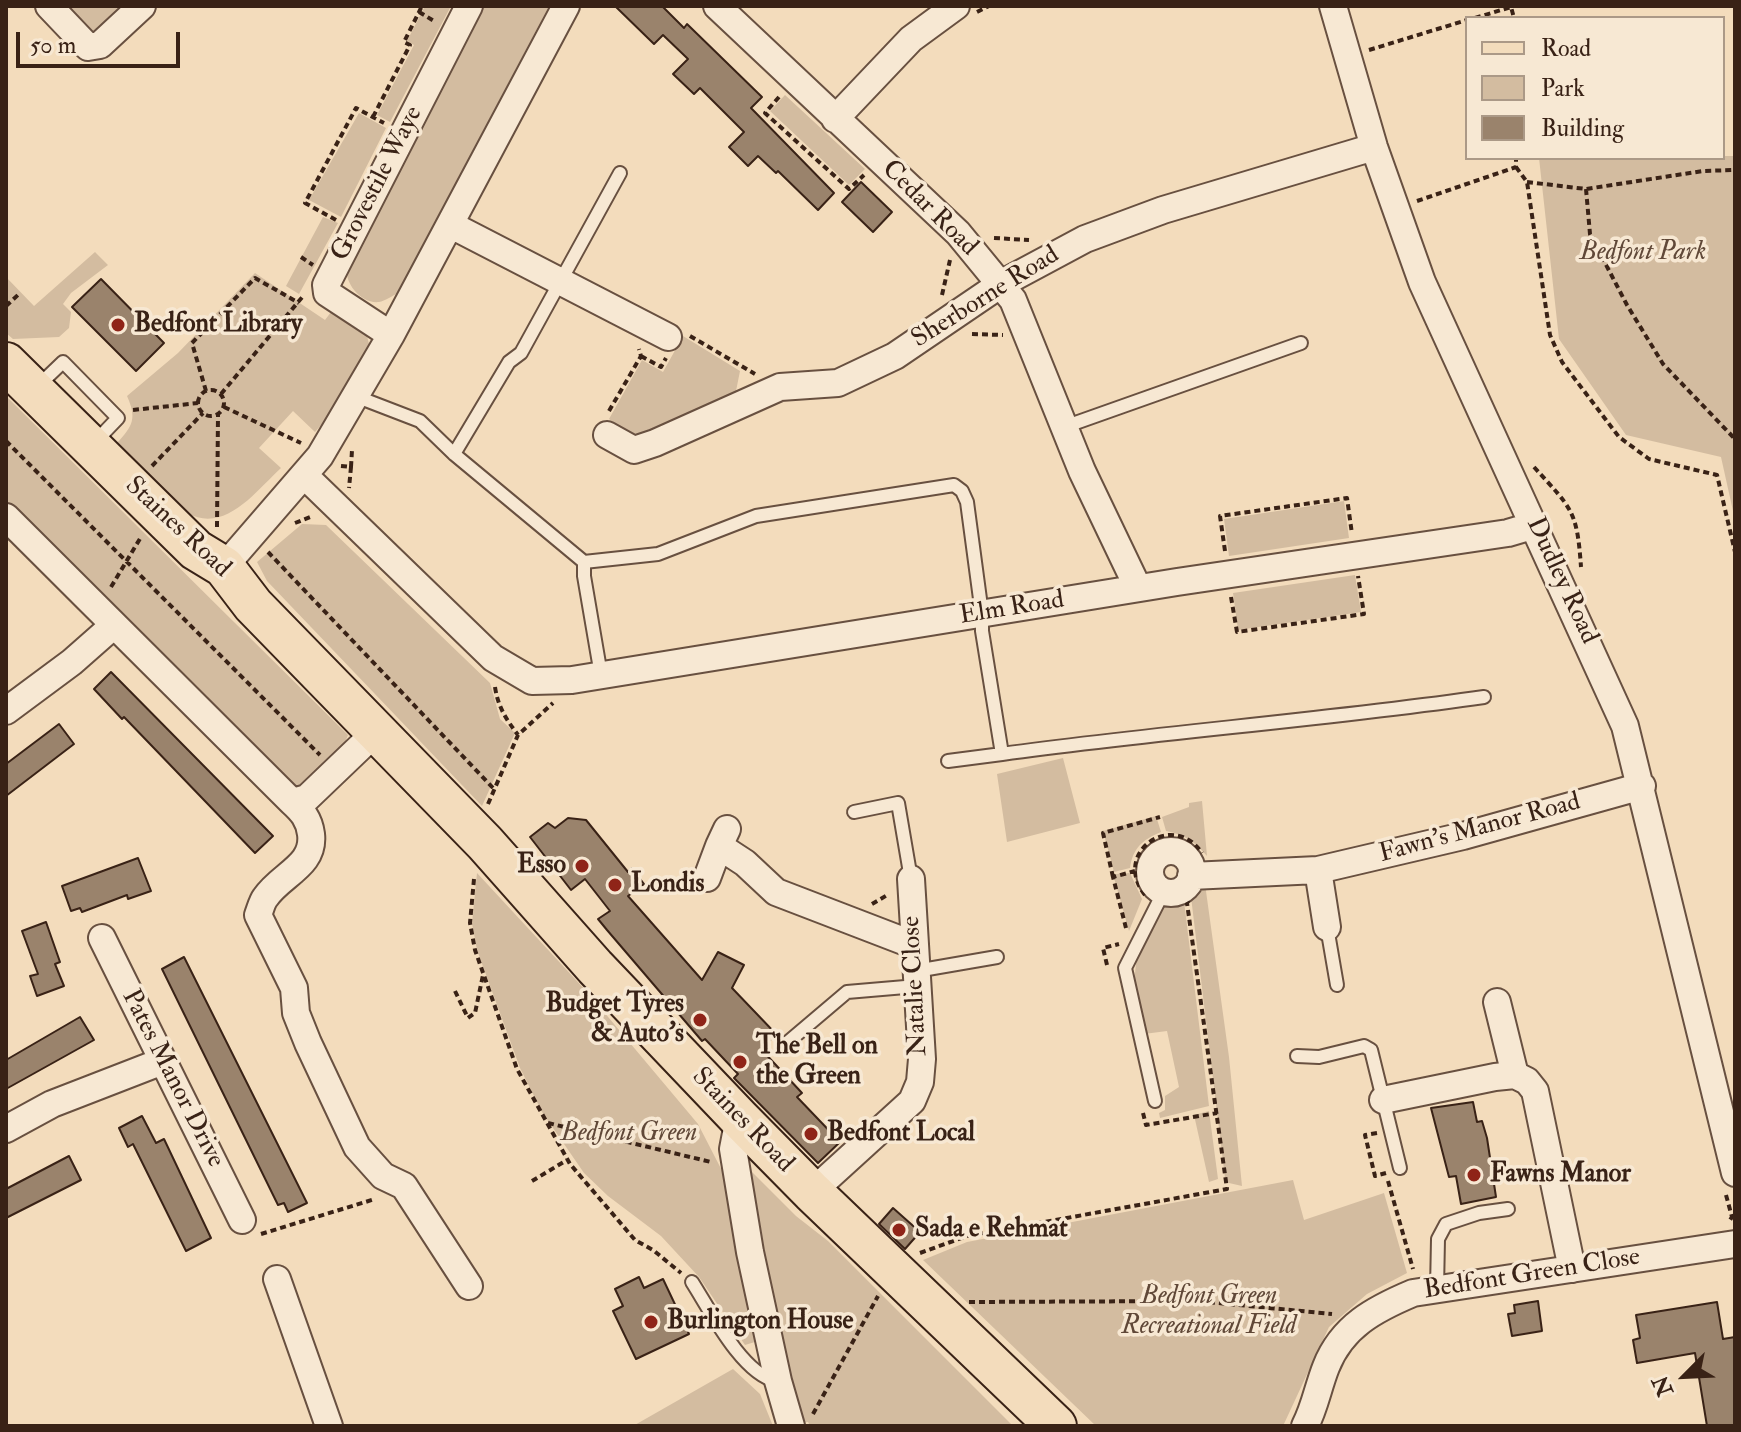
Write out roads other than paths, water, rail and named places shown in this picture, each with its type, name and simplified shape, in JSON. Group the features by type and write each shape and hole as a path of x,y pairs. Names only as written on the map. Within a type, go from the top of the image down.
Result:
{"main road":[{"name":"Staines Road","path":"20,377 196,550 224,567 253,605 504,864 595,967 739,1118 1056,1426"}],"street":[{"path":"49,6 88,47 100,45 142,6"},
{"name":"Grovestile Waye","path":"391,335 327,293 326,285 469,6"},
{"path":"224,567 320,456 391,335 566,6"},
{"name":"Cedar Road","path":"717,6 958,233 1013,300 1082,471 1138,588"},
{"name":"Dudley Road","path":"1333,6 1374,147 1422,282 1625,726 1642,786 1730,1182"},
{"path":"835,119 911,39 961,12"},
{"name":"Sherborne Road","path":"606,427 634,450 780,387 838,383 895,356 1001,284 1074,243 1163,210 1374,147"},
{"path":"451,225 560,282 675,334"},
{"name":"Elm Road","path":"305,476 494,669 532,681 572,680 1138,588 1508,533 1535,525"},
{"path":"6,517 304,812 312,848 304,862 265,898 258,915 294,988 296,1013 357,1147 383,1176 407,1190 469,1286"},
{"path":"6,711 72,662 106,617"},
{"path":"292,802 307,798 377,731"},
{"name":"Fawn's Manor Road","path":"1157,896 1184,888 1197,876 1318,870 1463,836 1642,786"},
{"path":"707,878 723,837 776,892 916,967"},
{"path":"1157,896 1150,870 1160,854 1173,851 1185,857 1197,876"},
{"path":"1318,870 1327,927"},
{"name":"Natalie Close","path":"812,1192 912,1101 920,1082 922,1059 911,879"},
{"name":"Pates Manor Drive","path":"102,938 242,1220"},
{"path":"1497,1002 1515,1075"},
{"path":"6,1129 52,1104 163,1061"},
{"path":"1383,1100 1495,1077 1515,1075 1527,1081 1535,1091 1572,1269"},
{"path":"739,1118 733,1149 750,1252 778,1381 800,1424"},
{"name":"Bedfont Green Close","path":"1305,1426 1314,1409 1326,1365 1350,1329 1375,1309 1413,1293 1426,1283 1572,1269 1730,1236"},
{"path":"277,1279 329,1426"}],"lane":[{"path":"454,454 509,362 521,353 620,173"},
{"path":"1064,427 1301,343"},
{"path":"355,396 420,421 454,454 584,562 658,554 756,516 954,485 962,491 967,502 982,631 1002,754"},
{"path":"584,562 601,675"},
{"path":"948,761 1143,735 1484,697"},
{"path":"854,812 898,803 911,879"},
{"path":"1155,1101 1125,968 1157,896"},
{"path":"1327,927 1337,985"},
{"path":"788,1042 847,992 916,967 997,957"},
{"path":"1297,1056 1319,1057 1364,1046 1371,1050 1400,1168"},
{"path":"1426,1283 1438,1239 1446,1224 1479,1213 1508,1209"},
{"path":"692,1282 740,1355 770,1380 778,1381"}],"place":[{"name":"Bedfont Library","path":"118,325"},
{"name":"Esso","path":"582,866"},
{"name":"Londis","path":"615,885"},
{"name":"Budget Tyres & Auto's","path":"700,1020"},
{"name":"The Bell on the Green","path":"740,1062"},
{"name":"Bedfont Local","path":"811,1134"},
{"name":"Fawns Manor","path":"1474,1175"},
{"name":"Sada e Rehmat","path":"899,1230"},
{"name":"Burlington House","path":"651,1322"}],"park label":[{"name":"Bedfont Park","path":"1643,253"},
{"name":"Bedfont Green","path":"629,1134"},
{"name":"Bedfont Green Recreational Field","path":"1209,1312"}]}
